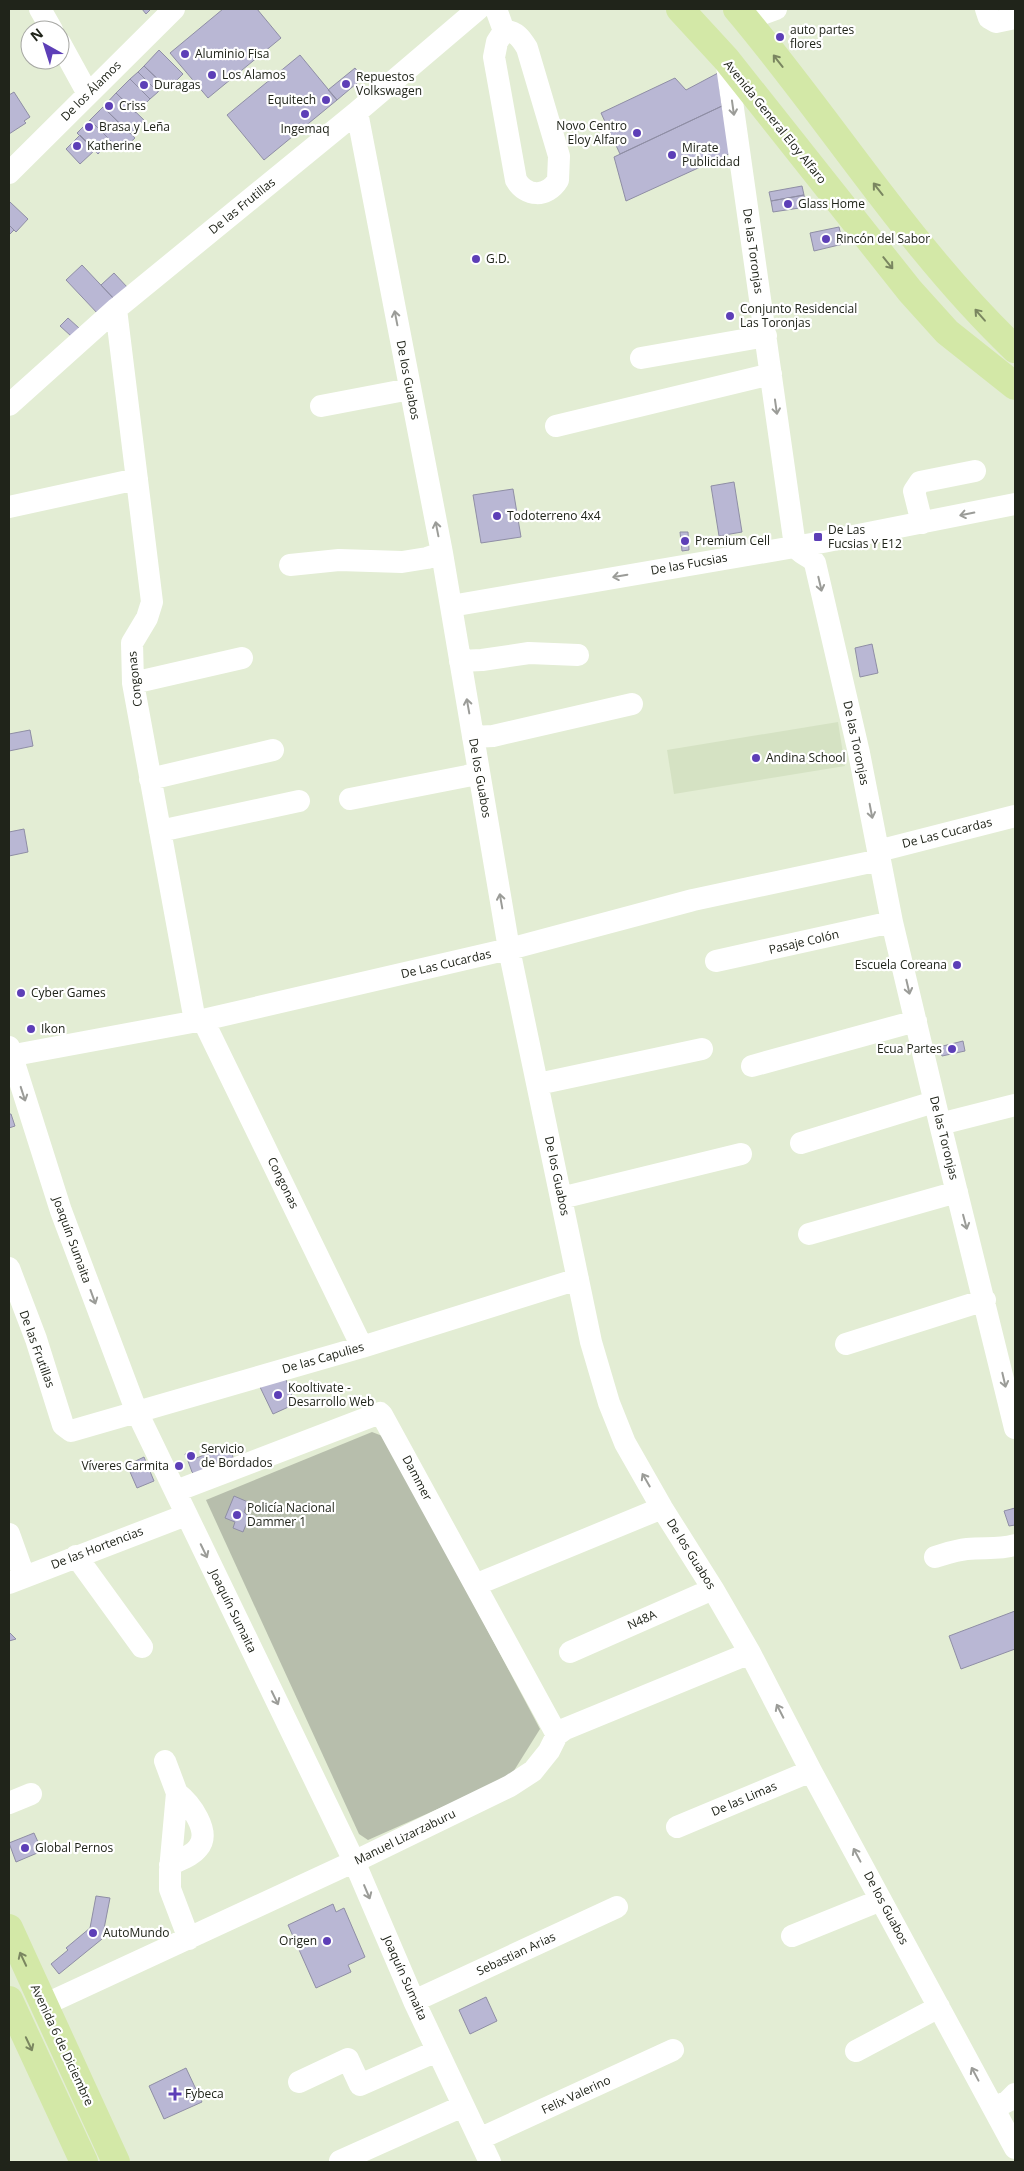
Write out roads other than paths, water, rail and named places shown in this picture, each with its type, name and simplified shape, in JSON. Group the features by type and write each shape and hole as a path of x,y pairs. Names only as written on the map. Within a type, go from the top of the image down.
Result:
{"main road":[{"name":"Avenida General Eloy Alfaro","path":"680,9 726,59 910,292 947,332 1015,386"},
{"path":"741,15 926,252 986,321 1015,349"},
{"name":"Avenida 6 de Diciembre","path":"9,1928 116,2162"},
{"path":"9,2000 84,2162"}],"street":[{"path":"40,9 46,20"},
{"name":"De los Álamos","path":"9,173 174,9"},
{"name":"De las Frutillas","path":"9,405 116,309 357,112 478,9"},
{"path":"496,9 504,31"},
{"path":"741,15 776,9"},
{"path":"986,9 989,18 996,22 1015,18"},
{"path":"504,31 516,33 527,48 559,156 558,180 549,190 536,194 524,190 516,180 494,57 497,42 504,31"},
{"name":"De las Toronjas","path":"726,59 795,546 797,550 812,558 815,563 859,753 892,922 934,1102 985,1300 1015,1428"},
{"path":"70,61 88,94"},
{"name":"De los Guabos","path":"357,112 442,553 509,949 591,1342 609,1403 625,1443 750,1653 811,1771 1015,2148"},
{"name":"Congonas","path":"116,309 152,606 132,643 133,683 160,831 199,1020 362,1347"},
{"path":"641,358 766,336"},
{"path":"556,426 771,374"},
{"path":"321,406 410,389"},
{"path":"922,523 914,491 920,482 975,471"},
{"path":"9,507 137,479"},
{"name":"De las Fucsias","path":"451,606 795,546 1015,504"},
{"path":"290,565 339,560 402,562 427,558 442,553"},
{"path":"460,661 529,654 578,654"},
{"path":"133,683 242,658"},
{"path":"473,737 493,736 632,704"},
{"path":"150,779 273,750"},
{"path":"350,799 479,772"},
{"path":"160,831 299,801"},
{"name":"De Las Cucardas","path":"10,1053 199,1020 509,949 693,900 879,855 1015,816"},
{"name":"Pasaje Colón","path":"716,961 892,922"},
{"path":"752,1066 916,1021"},
{"path":"538,1084 702,1049"},
{"name":"Joaquín Sumaita","path":"10,1053 61,1211 136,1410 354,1861 414,2001 490,2162"},
{"path":"801,1143 934,1102"},
{"path":"940,1124 1015,1105"},
{"path":"562,1198 741,1154"},
{"path":"809,1234 957,1192"},
{"name":"De las Frutillas","path":"9,1268 16,1309 36,1339 63,1425 66,1429"},
{"name":"De las Capulies","path":"66,1429 71,1430 362,1347 578,1279"},
{"path":"846,1344 985,1300"},
{"name":"Dammer","path":"176,1491 380,1413 384,1416 557,1735"},
{"path":"475,1586 662,1508"},
{"name":"De las Hortencias","path":"17,1580 186,1515"},
{"path":"9,1534 17,1580"},
{"path":"935,1557 963,1550 980,1548 997,1550 1015,1545"},
{"path":"76,1556 142,1647"},
{"name":"N48A","path":"570,1652 713,1589"},
{"path":"557,1735 564,1729 750,1653"},
{"name":"Manuel Lizarzaburu","path":"44,2006 354,1861 523,1779 542,1761 557,1735"},
{"path":"165,1761 177,1793 187,1801 202,1829 202,1842 195,1851 170,1864 170,1889 189,1938"},
{"name":"De las Limas","path":"677,1827 811,1771"},
{"path":"9,1803 31,1794"},
{"path":"792,1936 881,1900"},
{"name":"Sebastian Arias","path":"414,2001 617,1906"},
{"path":"856,2051 939,2008"},
{"path":"299,2082 348,2059 360,2085 438,2050"},
{"name":"Felix Valerino","path":"479,2139 673,2050"},
{"path":"994,2108 1008,2101 1015,2094"},
{"path":"340,2161 464,2106"}],"place":[{"name":"auto partes flores","path":"780,37"},
{"name":"Aluminio Fisa","path":"185,54"},
{"name":"Los Alamos","path":"212,75"},
{"name":"Repuestos Volkswagen","path":"346,84"},
{"name":"Duragas","path":"144,85"},
{"name":"Equitech","path":"326,100"},
{"name":"Criss","path":"109,106"},
{"name":"Ingemaq","path":"305,114"},
{"name":"Brasa y Leña","path":"89,127"},
{"name":"Novo Centro Eloy Alfaro","path":"637,133"},
{"name":"Katherine","path":"77,146"},
{"name":"Mirate Publicidad","path":"672,155"},
{"name":"Glass Home","path":"788,204"},
{"name":"Rincón del Sabor","path":"826,239"},
{"name":"G.D.","path":"476,259"},
{"name":"Conjunto Residencial Las Toronjas","path":"730,316"},
{"name":"Todoterreno 4x4","path":"497,516"},
{"name":"De Las Fucsias Y E12","path":"818,537"},
{"name":"Premium Cell","path":"685,541"},
{"name":"Andina School","path":"756,758"},
{"name":"Escuela Coreana","path":"957,965"},
{"name":"Cyber Games","path":"21,993"},
{"name":"Ikon","path":"31,1029"},
{"name":"Ecua Partes","path":"952,1049"},
{"name":"Kooltivate - Desarrollo Web","path":"278,1395"},
{"name":"Servicio de Bordados","path":"191,1456"},
{"name":"Víveres Carmita","path":"179,1466"},
{"name":"Policía Nacional Dammer 1","path":"237,1515"},
{"name":"Global Pernos","path":"25,1848"},
{"name":"AutoMundo","path":"93,1933"},
{"name":"Origen","path":"327,1941"},
{"name":"Fybeca","path":"175,2094"}]}
